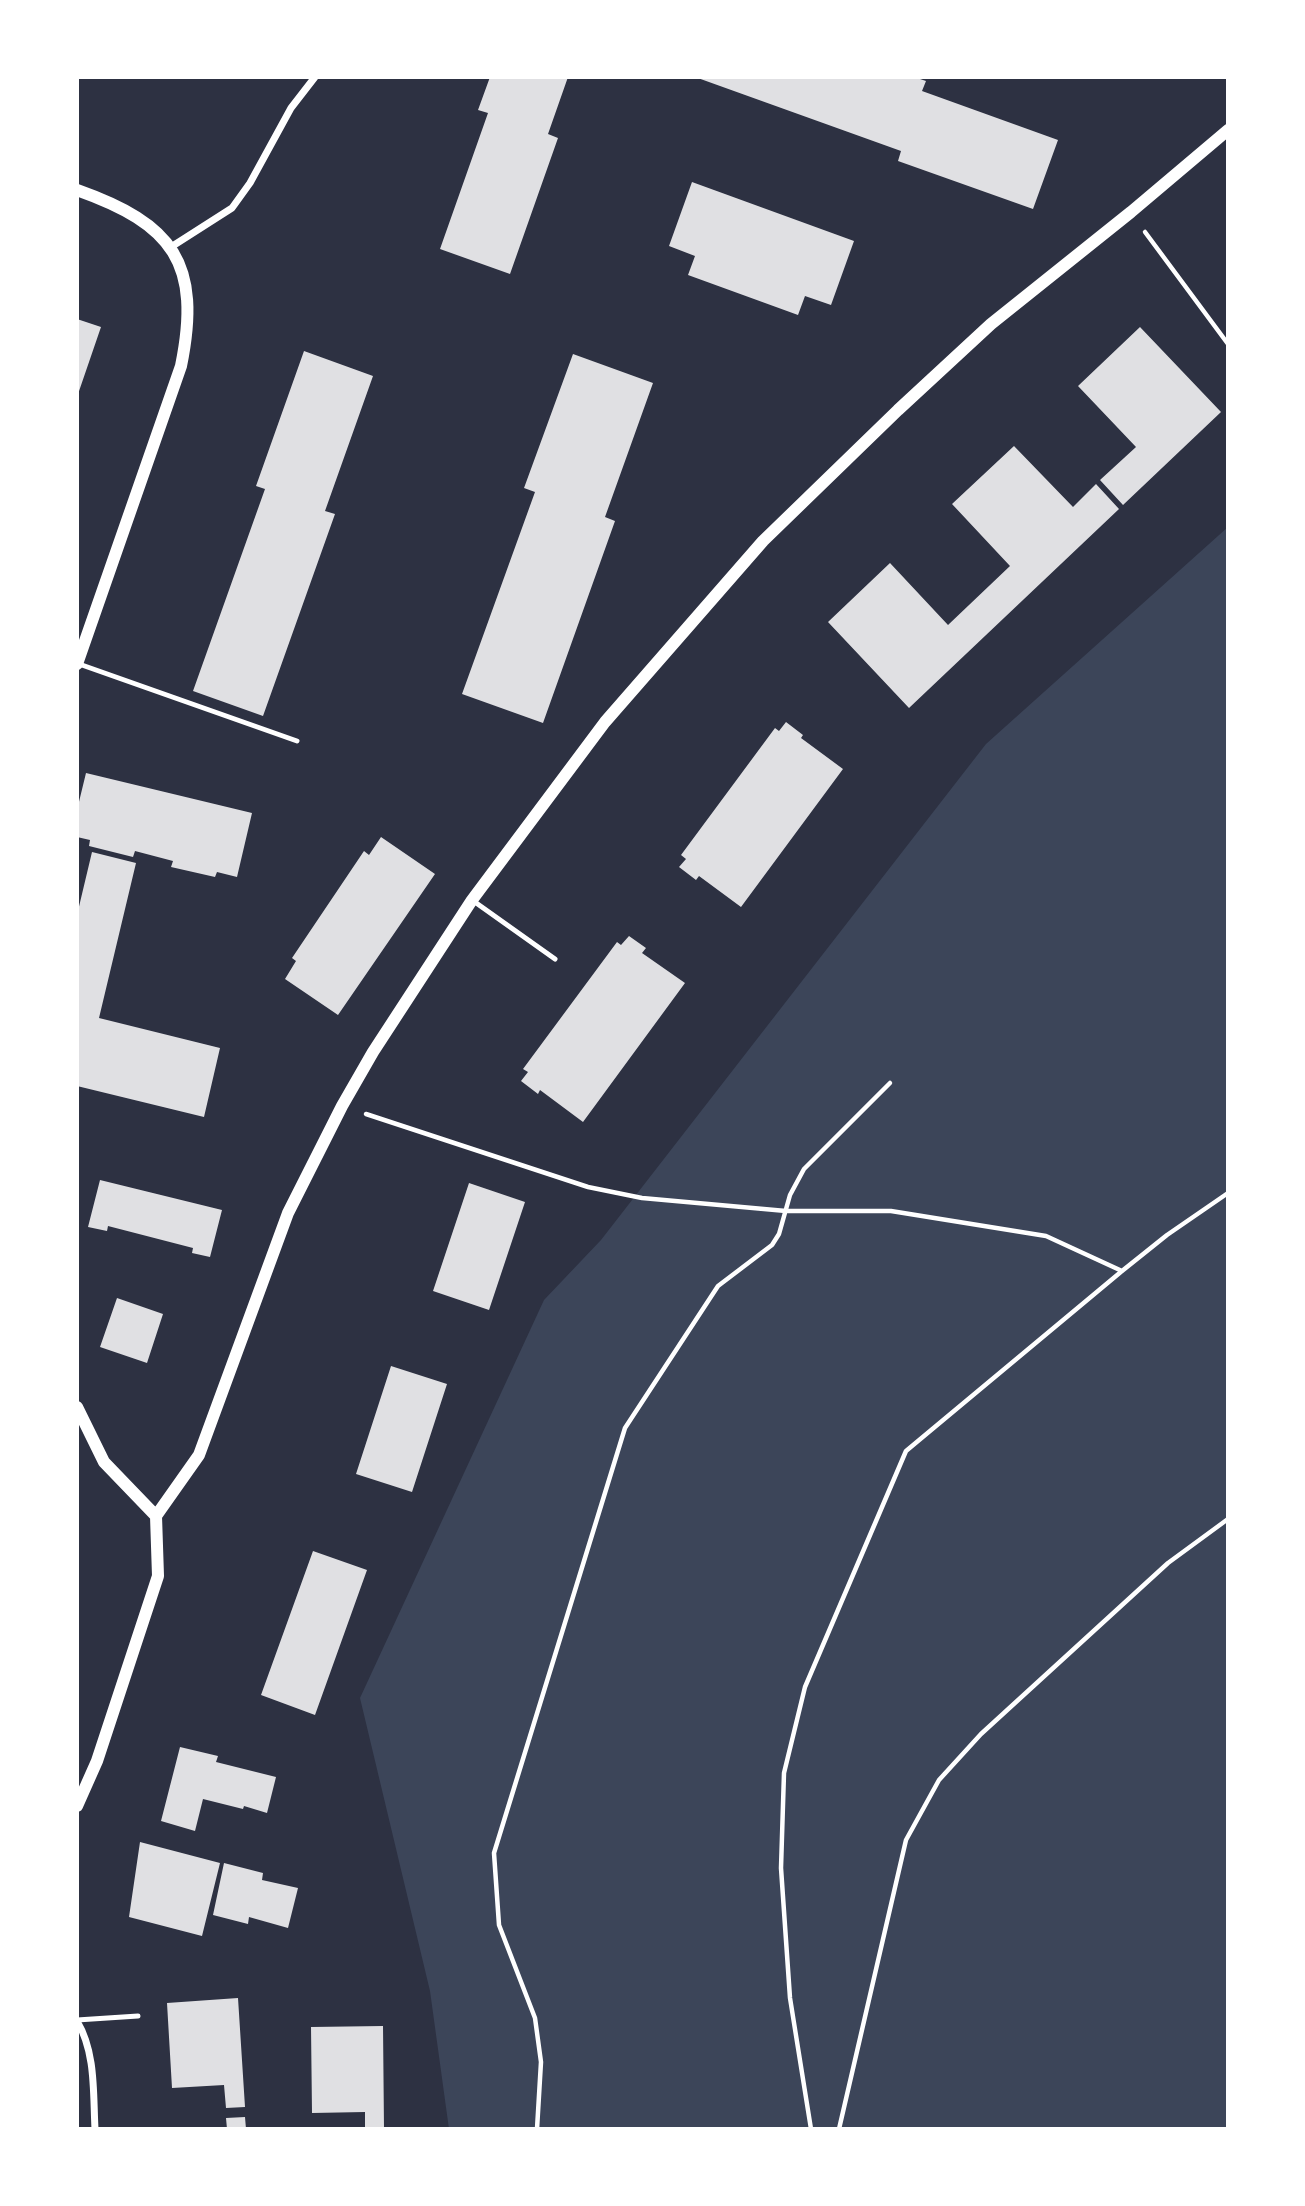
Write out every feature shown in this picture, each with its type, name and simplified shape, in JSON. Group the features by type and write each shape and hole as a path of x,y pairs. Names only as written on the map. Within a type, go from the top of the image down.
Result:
{"street":[{"path":"171,247 232,208 250,183 291,108 315,77"},
{"path":"77,1806 96,1761 158,1576 156,1516 198,1455 288,1213 342,1106 373,1052 472,900 605,722 763,541 991,324 1228,130"},
{"path":"77,190 113,203 139,218 171,247 180,265 188,309 181,366 77,664"},
{"path":"77,1407 104,1462 156,1516"},
{"path":"77,2020 84,2033 90,2056 95,2129"}],"lane":[{"path":"77,664 297,741"},
{"path":"472,900 555,959"},
{"path":"77,2020 138,2016"}],"path":[{"path":"1131,212 1228,344"},
{"path":"537,2129 541,2062 535,2018 499,1925 494,1853 625,1428 718,1286 772,1245 779,1234 790,1195 804,1169 890,1083"},
{"path":"342,1106 588,1187 621,1194 786,1211 891,1211 1046,1236 1122,1271"},
{"path":"811,2129 790,1998 781,1868 784,1773 805,1687 906,1451 1122,1271 1167,1235 1228,1193"},
{"path":"839,2129 906,1840 939,1780 981,1734 1168,1563 1228,1519"}],"shaded area":[{"path":"1228,527 1228,2129 449,2129 430,1991 360,1698 544,1300 601,1240 986,744"}],"building":[{"path":"490,77 568,77 548,134 558,138 510,274 440,249 488,113 478,110"},
{"path":"695,77 914,77 926,81 922,91 1058,140 1033,209 898,161 901,151"},
{"path":"692,182 854,241 831,305 805,296 798,315 688,275 695,256 669,246"},
{"path":"77,319 101,327 77,397"},
{"path":"1140,327 1221,412 1123,505 1100,480 1136,447 1078,386"},
{"path":"304,351 373,376 325,511 335,514 263,716 193,691 265,489 256,486"},
{"path":"573,354 653,383 605,517 615,521 543,723 462,694 535,492 524,488"},
{"path":"1014,446 1073,507 1096,484 1119,509 909,708 828,622 890,563 948,625 1010,566 952,504"},
{"path":"786,722 803,735 801,738 843,769 741,907 699,876 696,880 679,867 686,859 681,855 775,728 779,731"},
{"path":"86,773 252,813 237,877 217,872 215,877 171,867 173,861 135,851 133,857 89,846 90,840 77,837 77,810"},
{"path":"381,837 435,874 338,1015 285,979 296,961 292,958 364,851 369,855"},
{"path":"92,852 136,863 99,1018 220,1048 204,1117 77,1086 77,915"},
{"path":"629,936 646,948 642,953 685,983 583,1122 540,1090 538,1094 521,1081 528,1072 523,1069 617,942 621,945"},
{"path":"100,1180 222,1210 210,1257 192,1253 193,1248 108,1226 107,1231 88,1227"},
{"path":"469,1183 525,1202 489,1310 433,1291"},
{"path":"117,1298 163,1314 147,1363 100,1347"},
{"path":"391,1366 447,1384 412,1492 356,1474"},
{"path":"313,1551 367,1570 315,1715 261,1695"},
{"path":"180,1747 218,1756 216,1762 276,1777 267,1813 203,1799 195,1831 161,1821"},
{"path":"140,1842 220,1863 202,1936 129,1917"},
{"path":"224,1863 263,1873 262,1880 298,1888 288,1928 249,1917 248,1924 213,1915"},
{"path":"238,1998 245,2107 226,2108 224,2085 172,2088 167,2003"},
{"path":"383,2026 384,2129 365,2129 365,2112 312,2113 311,2027"},
{"path":"245,2117 246,2129 227,2129 226,2118"}]}
